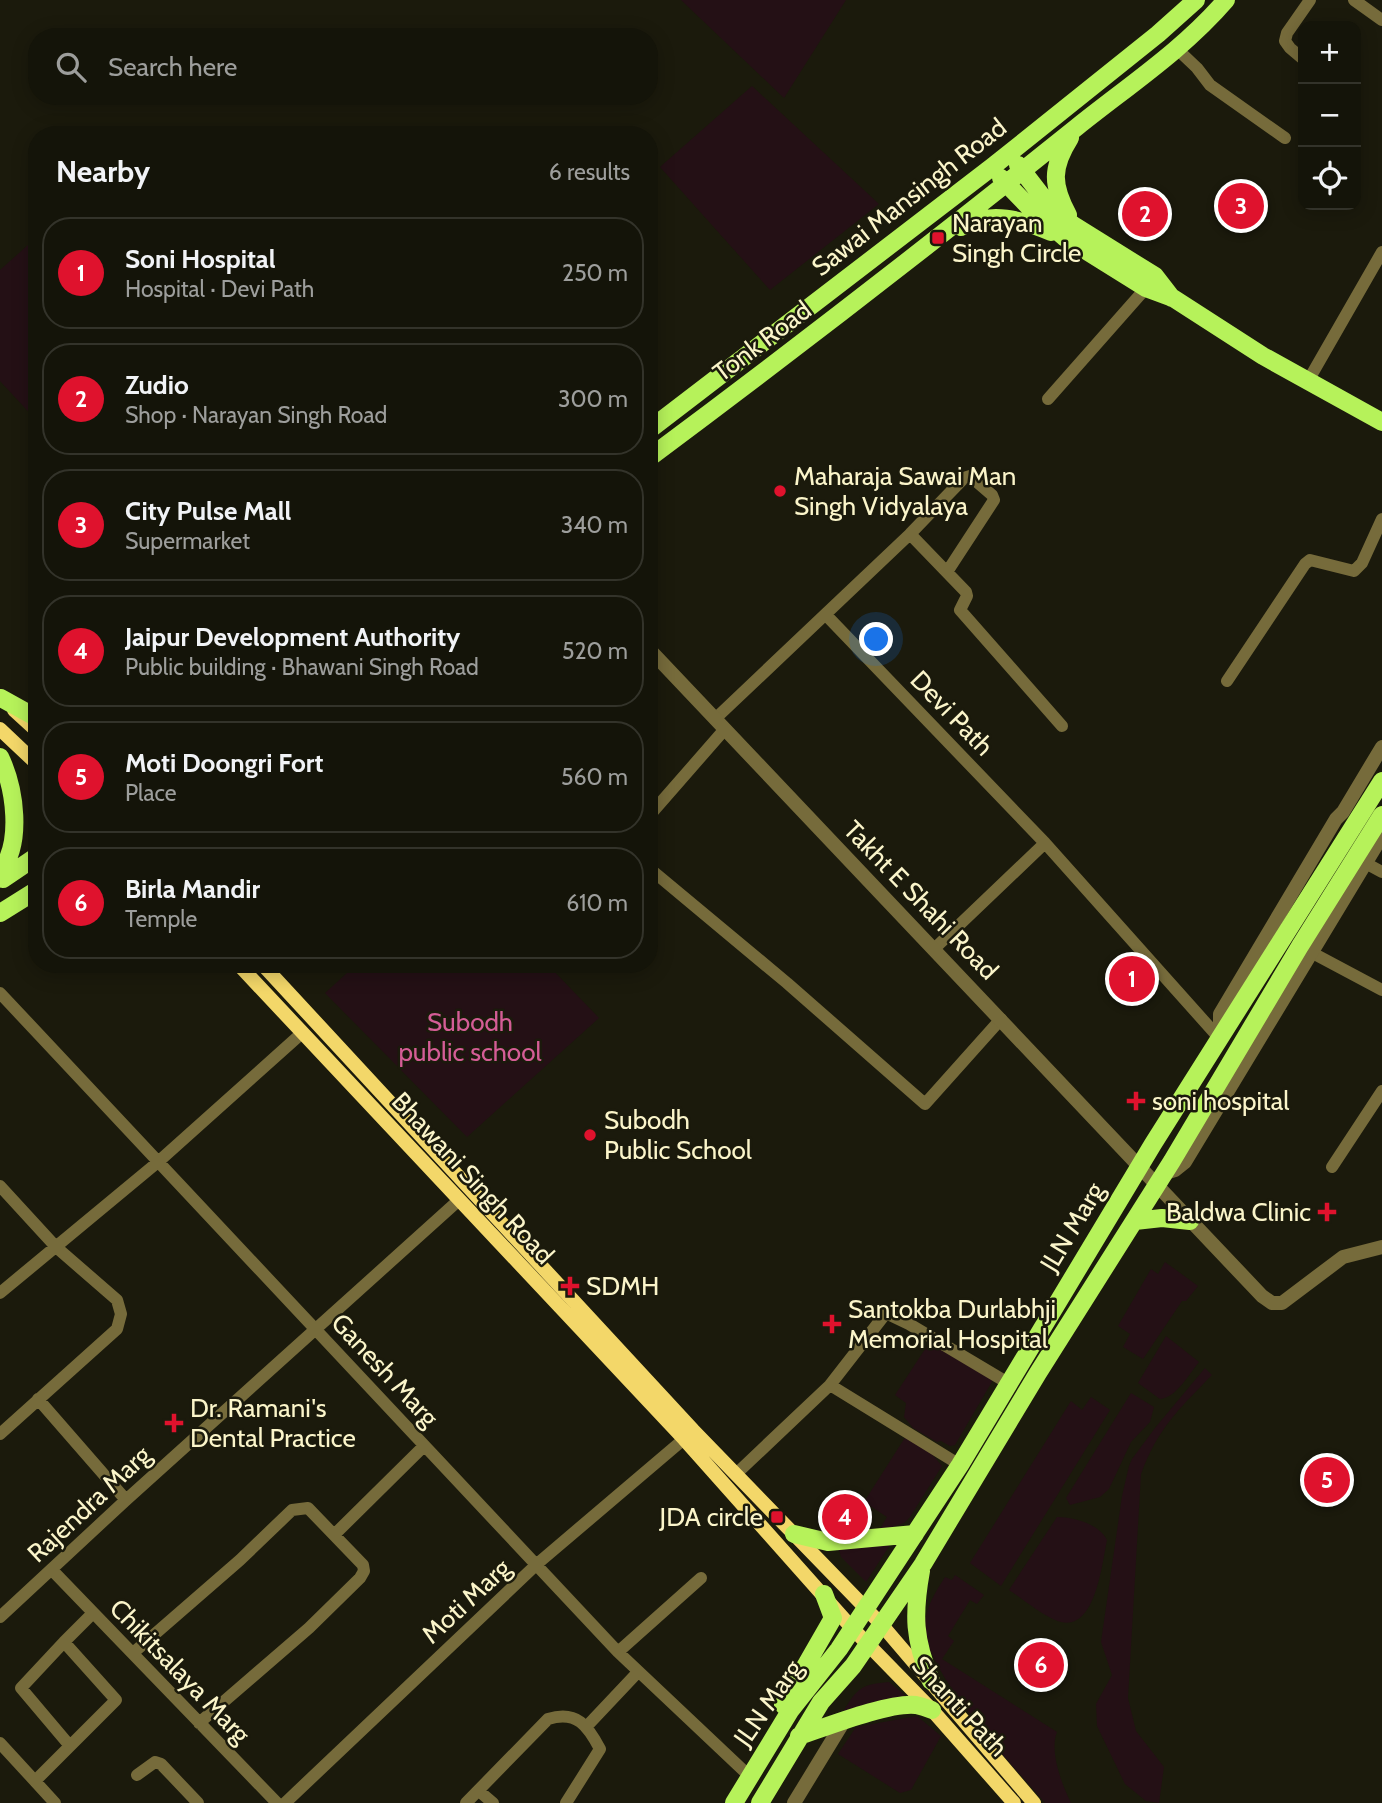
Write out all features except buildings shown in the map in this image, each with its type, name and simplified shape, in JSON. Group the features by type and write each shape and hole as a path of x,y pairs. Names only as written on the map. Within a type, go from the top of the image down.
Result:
{"main road":[{"name":"Sawai Mansingh Road","path":"658,423 1010,153 1158,34 1196,0"},
{"path":"938,238 1196,34 1226,0"},
{"path":"1069,231 1058,196 1055,171 1061,152 1078,127"},
{"path":"1010,153 1069,231"},
{"path":"992,167 1007,184 1146,288 1172,298 1263,356 1382,422"},
{"path":"938,238 968,223 987,219 1019,219 1069,231 1155,276 1172,298"},
{"name":"Tonk Road","path":"658,451 938,238"},
{"path":"0,697 28,713"},
{"path":"0,697 28,723"},
{"path":"0,729 28,755"},
{"path":"0,757 15,808 9,861 0,872"},
{"name":"JLN Marg","path":"734,1803 746,1775 790,1711 839,1649 960,1465 1139,1168 1382,780"},
{"name":"JLN Marg","path":"760,1803 821,1702 853,1666 923,1564 1038,1373 1360,860 1382,815"},
{"path":"0,881 28,862"},
{"path":"0,913 28,896"},
{"name":"Bhawani Singh Road","path":"246,973 684,1439 868,1644"},
{"name":"Bhawani Singh Road","path":"270,973 736,1474 881,1624 1034,1803"},
{"path":"1135,1221 1162,1218 1190,1221"},
{"path":"794,1534 828,1542 915,1534"},
{"path":"923,1564 915,1608 917,1636 931,1681"},
{"path":"746,1775 833,1618 824,1594"},
{"name":"Shanti Path","path":"868,1644 932,1710 1014,1803"},
{"path":"799,1736 898,1707 916,1705 932,1710"}],"street":[{"path":"1298,55 1286,41 1287,33 1310,0"},
{"path":"1354,0 1382,20"},
{"path":"1177,49 1210,85 1285,138"},
{"path":"1308,381 1382,252"},
{"path":"1048,398 1146,288"},
{"path":"658,804 720,724 967,476 974,478 994,500 947,572"},
{"path":"1227,681 1304,564 1310,560 1354,571 1362,563 1382,519"},
{"path":"910,534 967,594 960,610 1062,726"},
{"name":"Devi Path","path":"826,615 1045,843 1220,1039"},
{"name":"Takht E Shahi Road","path":"658,659 1139,1168 1161,1179 1190,1221 1262,1296 1272,1303 1282,1303 1343,1258 1382,1247"},
{"path":"1220,1039 1220,1014 1382,747"},
{"path":"1382,836 1360,860 1382,872"},
{"path":"934,949 1045,843"},
{"path":"658,876 787,983 925,1104 1001,1019"},
{"path":"1305,949 1382,990"},
{"name":"Ganesh Marg","path":"0,993 618,1652 746,1775"},
{"path":"0,1293 158,1162 302,1032"},
{"path":"1332,1167 1382,1091"},
{"path":"0,1185 56,1247 117,1300 121,1314 117,1329 0,1434"},
{"name":"Rajendra Marg","path":"0,1618 126,1500 459,1200"},
{"path":"736,1474 830,1385 886,1313 1009,1383"},
{"path":"830,1385 960,1465"},
{"path":"38,1399 126,1500"},
{"name":"Moti Marg","path":"285,1803 537,1564 684,1439"},
{"path":"335,1534 424,1446"},
{"path":"133,1653 240,1560 292,1510 308,1508 335,1534 363,1565 360,1578 309,1628 199,1723"},
{"name":"Chikitsalaya Marg","path":"52,1570 277,1803"},
{"path":"618,1652 701,1578"},
{"path":"70,1746 21,1688 92,1614"},
{"path":"35,1781 116,1700 64,1642"},
{"path":"588,1725 638,1672"},
{"path":"466,1803 548,1719 564,1715 588,1725 600,1749 566,1803"},
{"path":"794,1803 844,1721"},
{"path":"0,1743 55,1803"},
{"path":"137,1775 155,1762 161,1764 198,1803"},
{"path":"724,1803 746,1775"},
{"path":"479,1791 493,1803"}],"green space":[{"path":"681,0 846,0 784,98"},
{"path":"752,86 879,204 770,290 660,167"},
{"path":"28,245 28,411 0,381 0,270"},
{"name":"Subodh public school","path":"347,973 556,973 599,1018 467,1137 325,993"},
{"path":"1165,1262 1198,1286 1186,1301 1182,1301 1143,1359 1123,1347 1130,1334 1118,1326 1151,1269 1158,1274"},
{"path":"1166,1336 1199,1362 1177,1390 1160,1399 1138,1383"},
{"path":"929,1343 993,1380 955,1445 937,1442 913,1428 904,1417 906,1403 895,1395"},
{"path":"1205,1368 1212,1375 1162,1432 1141,1474 1128,1698 1136,1731 1164,1767 1159,1803 1146,1801 1125,1784 1097,1726 1096,1704 1112,1675 1101,1642 1122,1496 1129,1466 1155,1428"},
{"path":"1131,1393 1154,1407 1150,1422 1131,1442 1109,1489 1100,1497 1070,1505 1066,1498"},
{"path":"1091,1397 1110,1410 1001,1586 970,1563 1071,1401 1082,1410"},
{"path":"906,1436 932,1454 942,1466 910,1517 904,1523 878,1532 887,1517 864,1502"},
{"path":"1057,1517 1085,1522 1103,1534 1107,1540 1094,1596 1088,1609 1069,1623 1049,1617 1009,1590"},
{"path":"892,1542 866,1582 841,1557 839,1550"},
{"path":"955,1575 984,1595 977,1604 970,1600 948,1636 954,1641 942,1659 1057,1732 1056,1758 1071,1803 1045,1803 973,1718 939,1668 929,1646 925,1619 945,1577 952,1580"},
{"path":"889,1682 911,1700 843,1712 852,1697 861,1689 872,1684"},
{"path":"917,1716 941,1736 911,1790 900,1793 838,1754 856,1727"}],"place":[{"name":"City Pulse Mall","path":"1241,206"},
{"name":"Zudio","path":"1145,214"},
{"name":"Narayan Singh Circle","path":"938,238"},
{"name":"Maharaja Sawai Man Singh Vidyalaya","path":"780,491"},
{"name":"Soni Hospital","path":"1132,979"},
{"name":"soni hospital","path":"1136,1101"},
{"name":"Subodh Public School","path":"590,1135"},
{"name":"Baldwa Clinic","path":"1327,1212"},
{"name":"SDMH","path":"570,1286"},
{"name":"Santokba Durlabhji Memorial Hospital","path":"832,1324"},
{"name":"Dr. Ramani's Dental Practice","path":"174,1423"},
{"name":"Moti Doongri Fort","path":"1327,1480"},
{"name":"JDA circle","path":"777,1517"},
{"name":"Jaipur Development Authority","path":"845,1517"},
{"name":"Birla Mandir","path":"1041,1665"}]}
